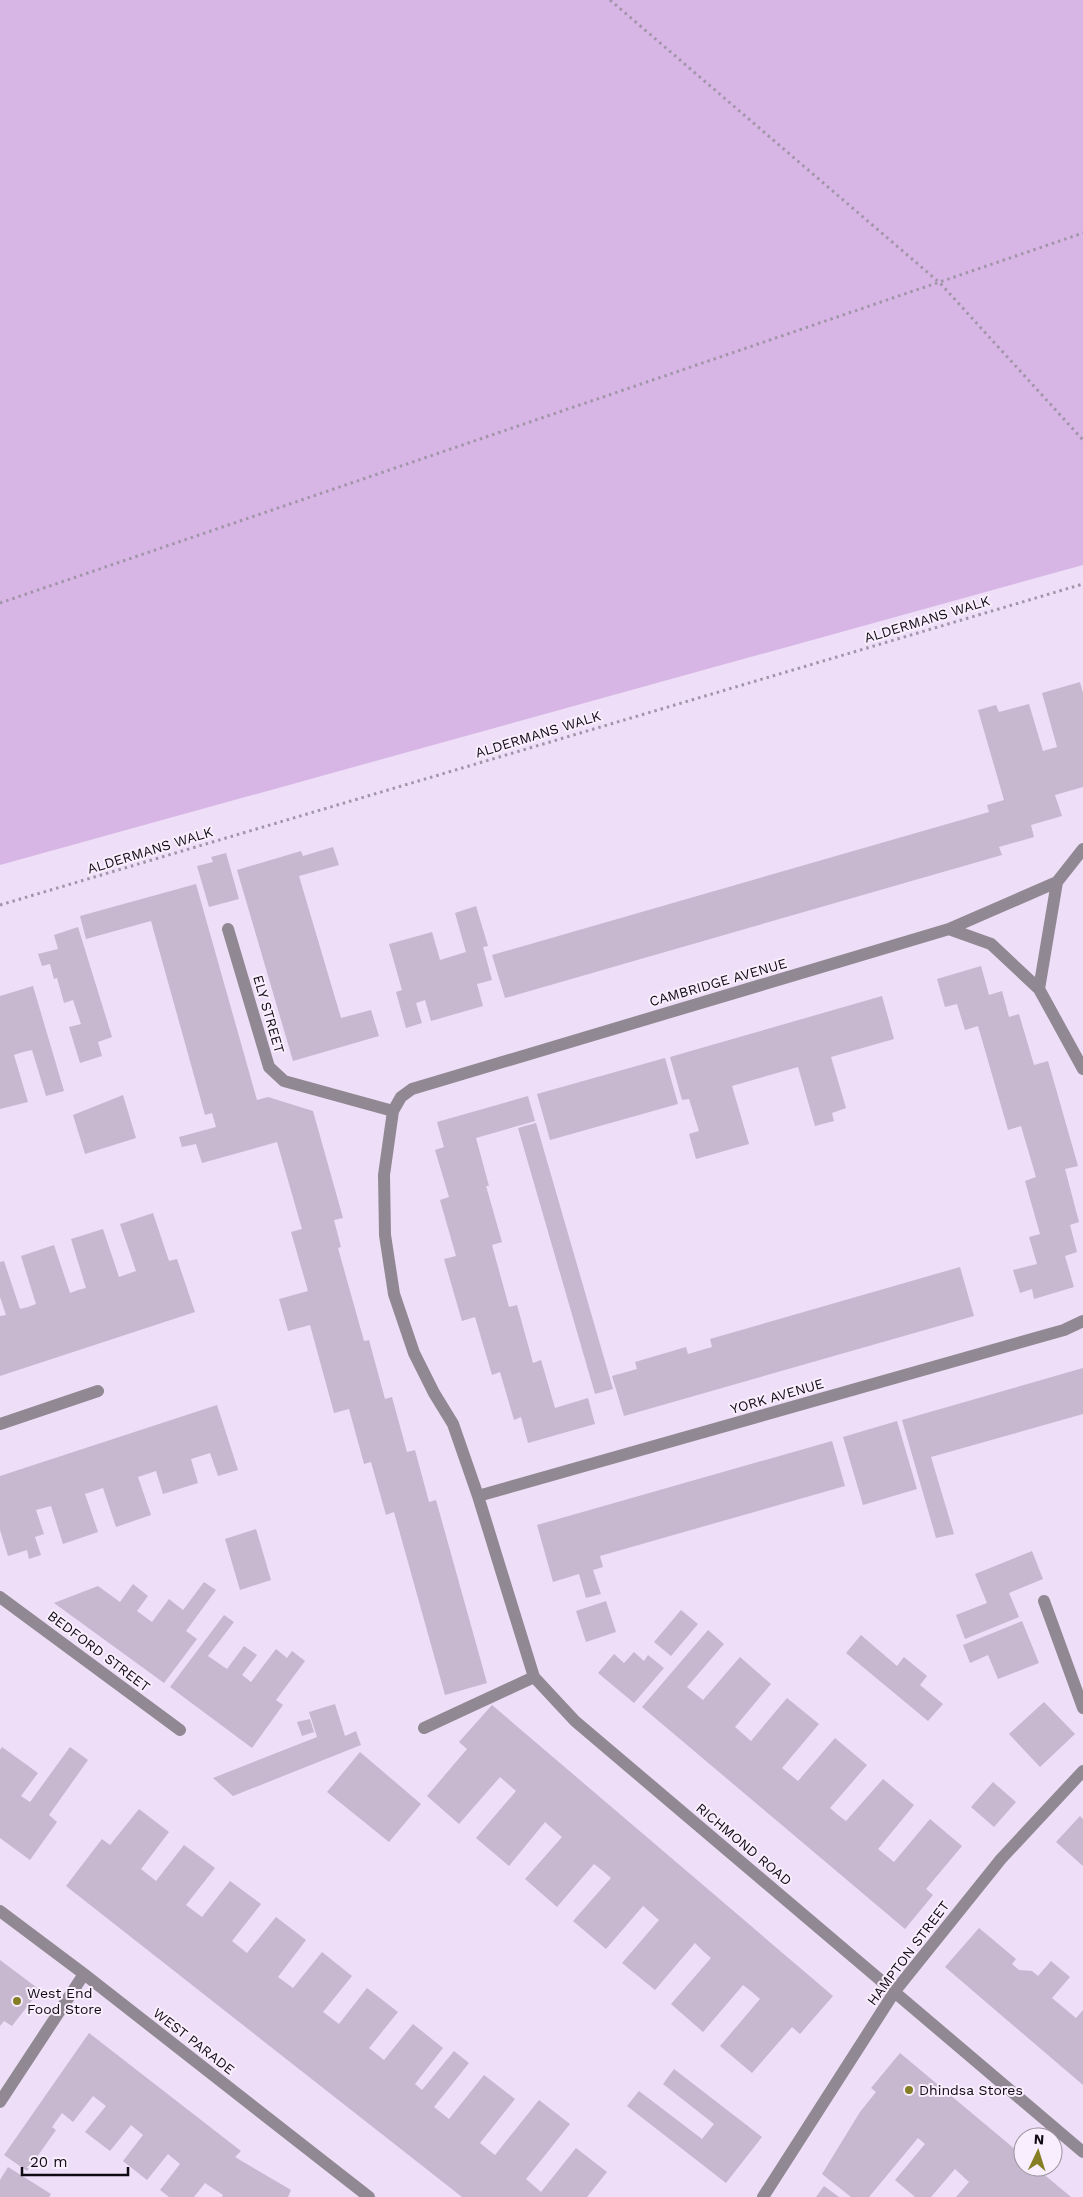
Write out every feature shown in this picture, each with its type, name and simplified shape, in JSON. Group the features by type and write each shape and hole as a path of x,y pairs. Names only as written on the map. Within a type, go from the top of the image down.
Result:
{"street":[{"path":"1039,989 1057,882 1083,849"},
{"name":"CAMBRIDGE AVENUE","path":"393,1111 401,1097 412,1089 949,930 1057,882"},
{"name":"ELY STREET","path":"228,929 269,1067 284,1081 393,1111"},
{"path":"949,930 990,944 1039,989 1083,1069"},
{"name":"RICHMOND ROAD","path":"393,1111 384,1175 385,1235 394,1294 414,1353 434,1393 453,1424 478,1496 534,1677 575,1721 1083,2152"},
{"name":"YORK AVENUE","path":"478,1496 1064,1330 1083,1322"},
{"path":"0,1424 98,1391"},
{"name":"BEDFORD STREET","path":"0,1597 180,1730"},
{"path":"1044,1601 1083,1708"},
{"path":"424,1728 534,1677"},
{"name":"HAMPTON STREET","path":"763,2197 895,1991 1001,1859 1083,1771"},
{"name":"WEST PARADE","path":"0,1911 84,1974 369,2197"},
{"path":"0,2102 84,1974"}],"path":[{"path":"610,0 940,283 1083,440"},
{"path":"0,603 1083,233"},
{"name":"ALDERMANS WALK","path":"0,905 1083,584"}],"shaded area":[{"path":"0,0 1083,0 1083,565 0,865"}],"building":[{"path":"1080,682 1083,693 1083,787 1055,795 1062,816 1031,825 1034,837 999,847 1002,855 505,998 492,955 989,812 987,805 1004,800 978,710 996,705 999,712 1029,704 1043,751 1057,747 1042,693"},
{"path":"333,847 339,865 299,876 341,1018 371,1010 379,1036 293,1061 237,870 301,851 303,856"},
{"path":"226,853 239,899 209,907 197,866 213,862 211,857"},
{"path":"196,884 257,1100 268,1097 313,1111 343,1218 334,1220 341,1247 338,1248 364,1341 369,1340 385,1399 392,1397 407,1452 415,1450 429,1502 436,1500 487,1683 445,1695 394,1512 386,1515 371,1462 364,1464 349,1409 334,1413 310,1325 288,1331 279,1299 308,1291 291,1232 302,1229 277,1142 202,1163 196,1144 182,1147 179,1137 216,1127 212,1113 205,1115 151,921 86,939 80,916"},
{"path":"476,906 488,946 483,947 492,980 477,984 483,1006 431,1021 425,1000 416,1003 422,1023 406,1028 396,992 402,990 389,944 432,932 440,960 466,952 455,913"},
{"path":"78,927 112,1037 98,1042 102,1056 80,1063 69,1027 81,1024 73,1000 64,1003 57,978 54,979 50,964 42,966 38,954 58,949 54,935"},
{"path":"981,966 989,995 1002,991 1009,1017 1019,1014 1034,1065 1048,1061 1078,1166 1065,1169 1079,1222 1070,1225 1077,1252 1065,1256 1074,1287 1034,1299 1032,1289 1020,1293 1013,1270 1037,1264 1029,1237 1040,1234 1025,1181 1036,1177 1021,1126 1008,1130 978,1026 965,1030 957,1004 945,1007 937,979"},
{"path":"33,986 64,1091 46,1096 32,1050 23,1052 14,1055 28,1102 0,1109 0,996"},
{"path":"882,996 894,1039 831,1057 846,1108 832,1113 834,1121 815,1126 798,1067 732,1086 749,1144 696,1159 689,1134 699,1131 689,1099 682,1100 670,1057"},
{"path":"665,1058 678,1104 550,1140 537,1094"},
{"path":"123,1095 136,1138 85,1154 73,1115"},
{"path":"528,1096 535,1121 476,1138 489,1186 486,1186 502,1242 492,1245 509,1307 517,1305 533,1363 541,1360 555,1408 588,1398 595,1424 528,1443 521,1417 514,1420 500,1372 492,1375 475,1317 462,1321 444,1259 456,1256 440,1200 449,1197 435,1150 444,1147 437,1122"},
{"path":"536,1123 613,1389 595,1394 518,1128"},
{"path":"153,1213 169,1261 177,1259 195,1312 0,1376 0,1316 6,1315 0,1297 0,1262 4,1261 20,1309 28,1307 36,1304 21,1256 54,1245 70,1293 86,1288 71,1239 103,1229 119,1277 136,1271 120,1224"},
{"path":"960,1267 974,1316 624,1416 612,1376 637,1369 635,1362 686,1347 688,1354 712,1347 710,1339"},
{"path":"1083,1368 1083,1414 931,1457 954,1534 936,1538 902,1420"},
{"path":"217,1405 238,1470 218,1476 210,1453 191,1459 198,1483 163,1494 156,1471 138,1477 151,1515 116,1527 103,1488 85,1494 98,1532 63,1544 51,1506 36,1510 44,1534 35,1537 41,1555 29,1559 27,1550 8,1556 0,1530 0,1476"},
{"path":"897,1421 917,1489 863,1505 843,1437"},
{"path":"832,1441 845,1486 600,1556 603,1567 593,1570 601,1594 586,1598 579,1574 553,1582 537,1525"},
{"path":"256,1529 271,1580 240,1590 225,1539"},
{"path":"1032,1551 1043,1579 1009,1593 1019,1617 965,1639 956,1615 987,1603 975,1574"},
{"path":"204,1582 216,1590 186,1631 197,1639 164,1683 54,1603 98,1586 120,1602 133,1584 148,1596 137,1611 152,1622 169,1599 183,1610"},
{"path":"606,1601 616,1632 586,1642 576,1611"},
{"path":"681,1610 698,1624 671,1656 654,1642"},
{"path":"224,1615 234,1622 208,1656 227,1669 244,1646 257,1655 242,1675 251,1682 276,1649 287,1658 292,1651 305,1661 276,1700 283,1705 252,1748 170,1687"},
{"path":"1022,1621 1039,1663 998,1679 988,1655 970,1663 963,1645"},
{"path":"708,1630 724,1644 687,1687 703,1700 740,1657 771,1684 735,1727 751,1741 787,1698 819,1724 782,1768 798,1781 835,1738 867,1765 830,1808 838,1815 846,1821 883,1779 914,1805 878,1849 894,1862 930,1819 962,1846 926,1889 933,1895 905,1929 642,1707"},
{"path":"861,1635 897,1666 904,1657 927,1676 920,1685 943,1704 928,1721 846,1653"},
{"path":"634,1652 644,1661 648,1655 664,1668 634,1703 598,1673 614,1654 624,1663"},
{"path":"1044,1702 1075,1734 1040,1767 1009,1734"},
{"path":"335,1704 345,1736 356,1731 361,1745 233,1796 213,1778 317,1737 309,1712"},
{"path":"492,1705 833,1996 800,2034 792,2027 752,2073 720,2046 760,1999 752,1992 743,1985 703,2032 671,2004 711,1958 695,1943 655,1990 622,1963 659,1920 643,1906 606,1949 573,1921 611,1878 603,1871 594,1864 557,1907 525,1879 562,1837 545,1822 509,1866 476,1838 516,1791 500,1777 459,1824 427,1796 467,1749 459,1742"},
{"path":"310,1719 314,1732 302,1736 297,1722"},
{"path":"2,1747 38,1773 21,1796 30,1802 70,1747 88,1760 49,1815 57,1822 30,1860 0,1838 0,1750"},
{"path":"360,1752 421,1804 389,1842 327,1792"},
{"path":"993,1782 1016,1802 994,1827 971,1807"},
{"path":"139,1809 169,1832 141,1869 156,1881 184,1845 215,1868 186,1905 202,1917 230,1881 261,1904 232,1941 247,1953 276,1917 306,1940 278,1977 293,1988 322,1952 352,1976 323,2012 339,2024 367,1988 398,2012 369,2048 384,2060 413,2024 443,2048 415,2084 422,2090 454,2051 469,2063 434,2107 449,2119 484,2075 515,2099 480,2143 495,2155 539,2100 570,2124 526,2179 541,2192 576,2148 607,2172 587,2197 462,2197 66,1886 102,1839 110,1845"},
{"path":"1080,1816 1083,1819 1083,1866 1056,1842"},
{"path":"979,1928 1016,1959 1012,1964 1019,1970 1032,1971 1038,1976 1051,1961 1070,1977 1052,1998 1076,2018 1083,2010 1083,2085 945,1967"},
{"path":"0,1960 40,1990 12,2026 4,2021 0,2026"},
{"path":"89,2033 241,2151 235,2157 291,2190 288,2197 222,2197 223,2195 205,2183 194,2197 169,2197 160,2190 180,2164 168,2154 147,2180 123,2161 143,2135 131,2125 110,2151 85,2132 106,2106 93,2096 73,2122 62,2113 52,2127 56,2130 27,2171 4,2155"},
{"path":"900,2053 1013,2148 1013,2177 1047,2177 1071,2197 956,2197 969,2182 955,2169 931,2197 915,2197 895,2180 925,2144 918,2138 869,2197 851,2197 822,2174 860,2112 876,2092 871,2088"},
{"path":"674,2069 762,2137 726,2183 627,2106 639,2091 702,2139 714,2124 663,2084"},
{"path":"8,2167 51,2194 49,2197 0,2197 0,2180"},
{"path":"824,2186 839,2197 816,2197"}],"place":[{"name":"West End Food Store","path":"17,2001"},
{"name":"Dhindsa Stores","path":"909,2090"}]}
